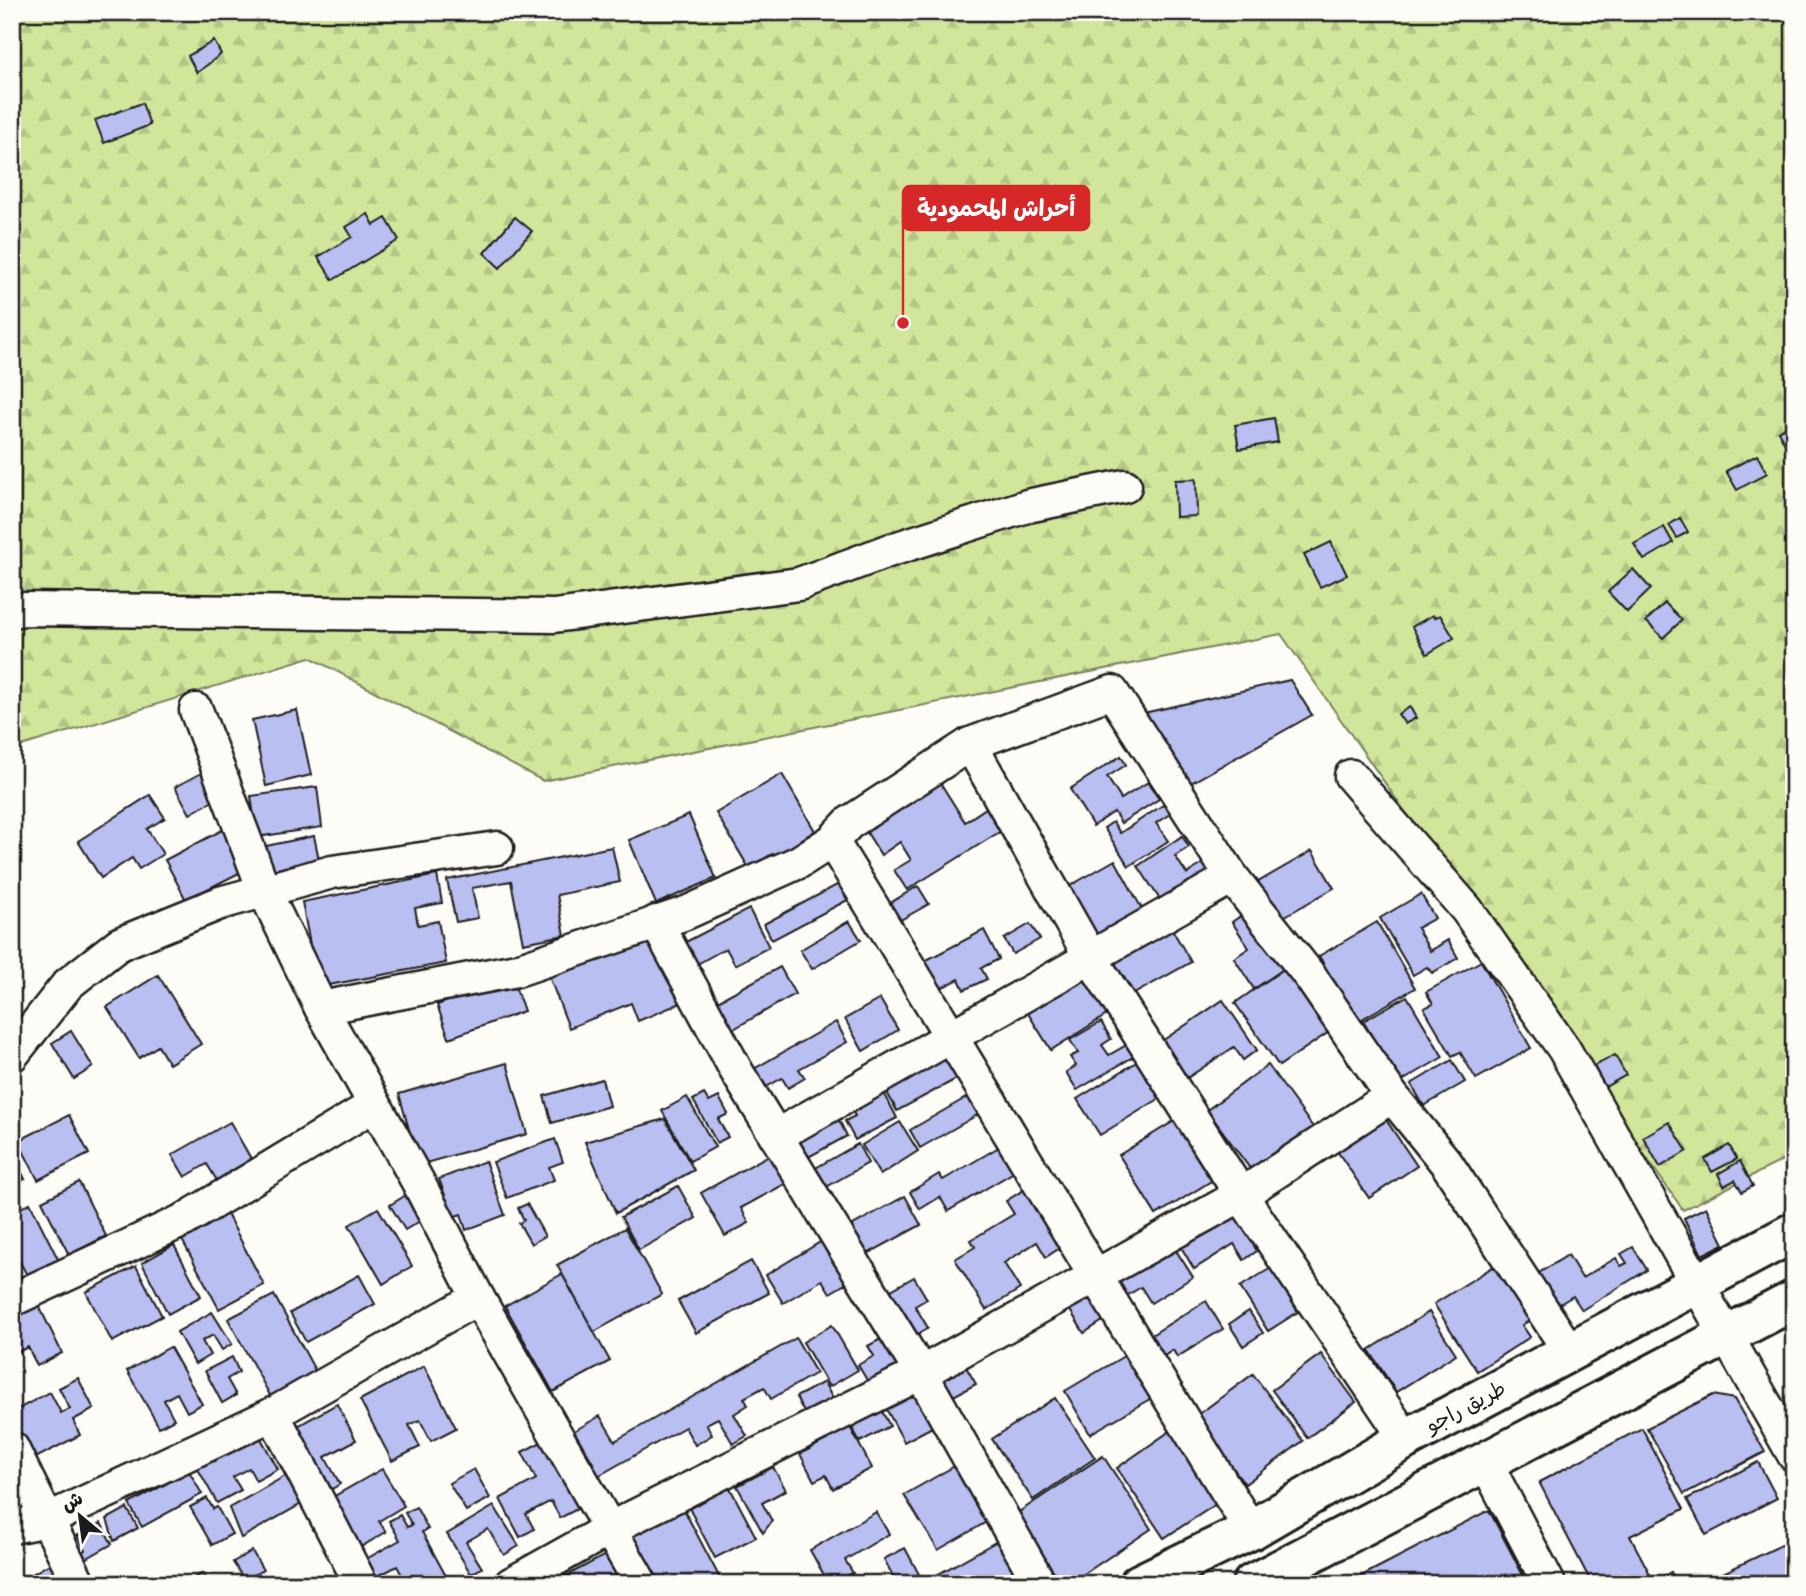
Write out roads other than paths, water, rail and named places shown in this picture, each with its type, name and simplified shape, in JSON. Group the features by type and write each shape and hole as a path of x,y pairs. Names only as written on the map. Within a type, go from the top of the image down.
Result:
{"main road":[{"name":"طريق راجو","path":"1139,1584 1251,1530 1406,1439 1794,1232"},
{"path":"1251,1584 1794,1300"}],"street":[{"path":"12,611 24,609 554,616 799,584 888,551 1027,506 1125,486"},
{"path":"321,1008 517,970 686,913 786,867 832,841 849,823 970,744 1112,692 1232,877 1309,975 1392,1096 1447,1164 1570,1352"},
{"path":"195,710 264,891 321,1008 478,1298 642,1584"},
{"path":"970,744 1091,958 1241,1195 1406,1439"},
{"path":"1351,776 1466,910 1564,1049 1699,1283 1794,1455"},
{"path":"832,841 951,1034 1093,1277 1251,1530"},
{"path":"12,1055 68,984 119,944 220,903 332,872 497,848"},
{"path":"776,1136 951,1034 1232,877"},
{"path":"656,922 737,1073 921,1373 1040,1584"},
{"path":"512,1584 611,1528 921,1373 1241,1195 1392,1096"},
{"path":"12,1300 184,1220 374,1105"},
{"path":"12,1527 47,1520 273,1415 478,1298"},
{"path":"273,1415 361,1584"},
{"path":"12,1448 79,1584"},
{"path":"1486,1461 1549,1584"}],"place":[{"name":"أحراش المحمودية","path":"903,323"}]}
